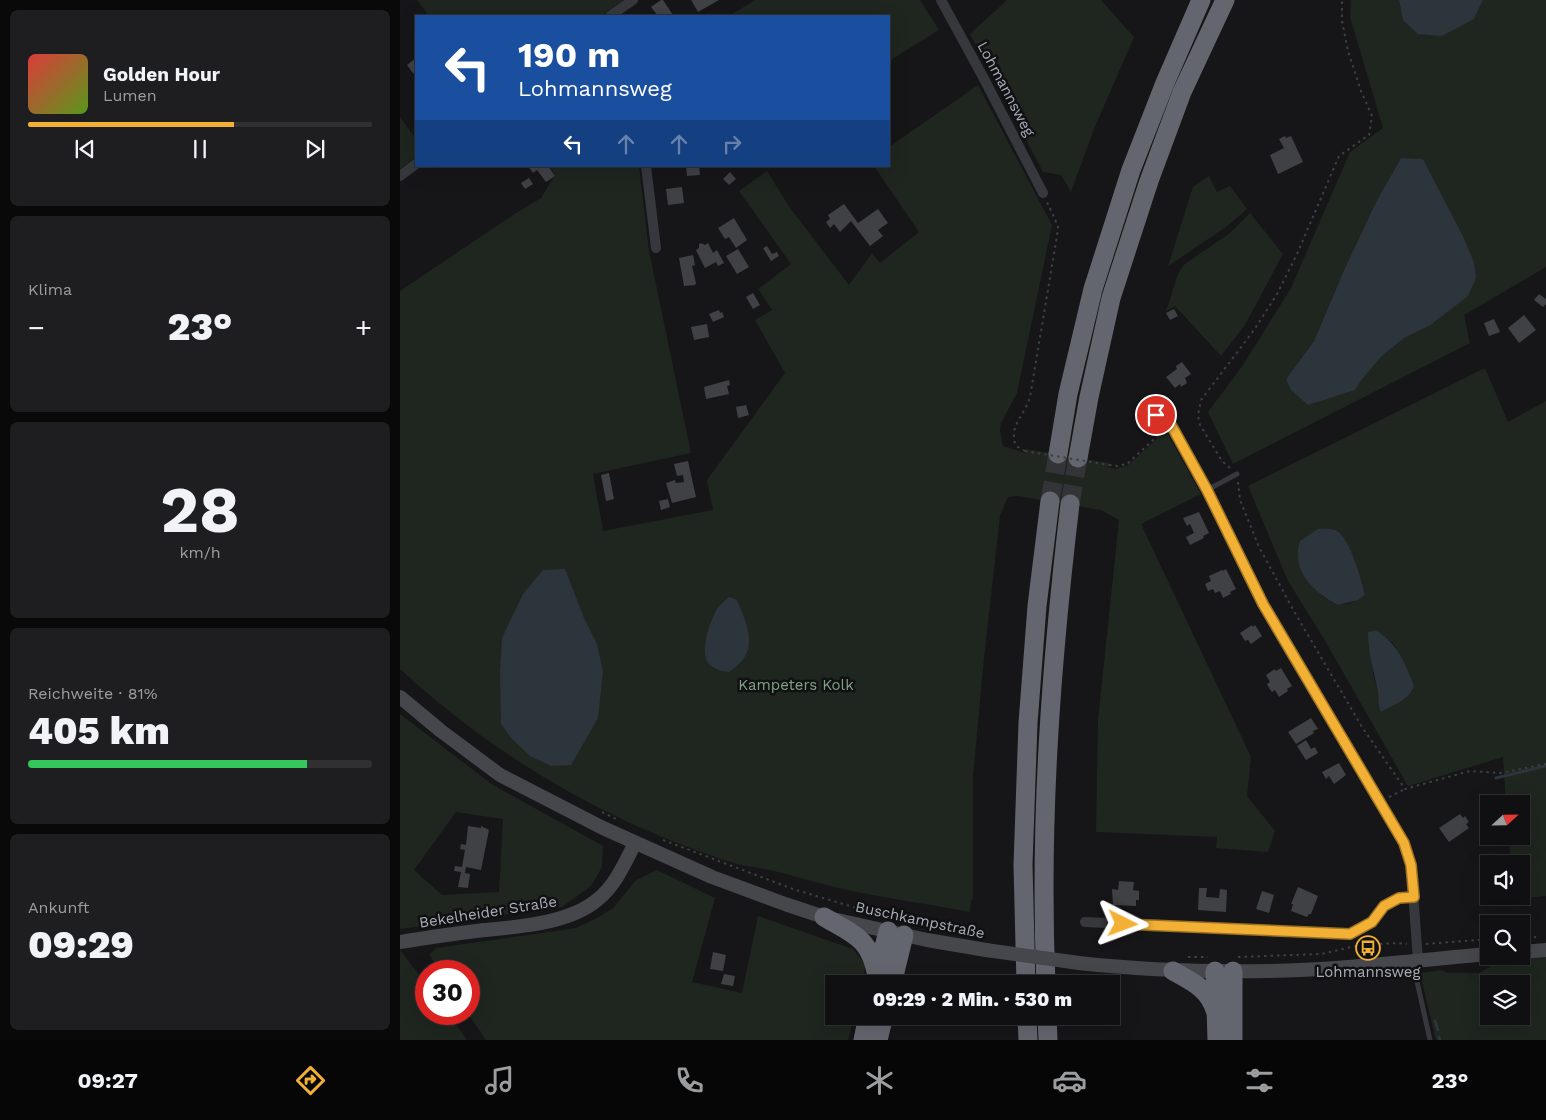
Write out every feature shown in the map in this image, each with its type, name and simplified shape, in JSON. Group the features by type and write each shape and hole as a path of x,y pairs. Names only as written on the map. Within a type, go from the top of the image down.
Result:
{"highway":[{"path":"1058,454 1068,394 1093,290 1131,170 1165,83 1201,0"},
{"path":"1078,458 1111,298 1149,181 1182,92 1225,0"},
{"path":"1026,975 1023,865 1028,723 1037,606 1050,501"},
{"path":"1046,975 1043,923 1044,825 1049,710 1058,606 1070,504"},
{"path":"824,917 860,940 869,949 879,975"},
{"path":"883,975 896,933"},
{"path":"1217,1040 1216,1014 1224,964"},
{"path":"1224,964 1233,1040"},
{"path":"1173,971 1193,982 1206,993 1212,1000 1216,1014"},
{"path":"864,1040 866,1025"},
{"path":"878,1040 882,1025"},
{"path":"1027,1025 1028,1040"}],"main road":[{"name":"Buschkampstraße","path":"400,697 441,731 500,775 635,843 712,877 824,917 986,950 1079,963 1173,971 1224,964 1330,968 1480,955"},
{"name":"Bekelheider Straße","path":"400,942 528,925 578,912 596,902 609,888 635,843"},
{"path":"1530,949 1544,944"}],"street":[{"path":"623,12 632,0"},
{"name":"Lohmannsweg","path":"941,0 983,76 1043,194"},
{"path":"400,176 415,165"},
{"path":"646,167 656,248"},
{"path":"1156,415 1170,423 1207,490 1263,604 1380,801 1406,850 1411,865 1414,897 1417,944 1416,960"},
{"path":"1085,922 1350,934 1372,922 1384,906 1399,898 1414,897"}],"lane":[{"path":"1207,490 1237,474"},
{"path":"1416,960 1416,977 1430,1040"}],"path":[{"path":"1342,0 1342,21 1348,51 1361,91 1372,116 1369,135 1339,156 1278,294 1254,330 1201,400 1198,416 1200,425 1222,461 1237,474 1240,500 1259,547 1362,728 1405,790"},
{"path":"1043,194 1058,226 1057,236 1030,397 1026,410 1016,424 1014,431 1013,437 1016,446 1025,451 1117,466 1126,464 1170,423"},
{"path":"1380,801 1405,790 1470,771 1500,773 1546,764"},
{"path":"594,809 618,820"},
{"path":"656,838 743,872 810,894 853,907 980,936"},
{"path":"1186,957 1224,964 1321,954 1360,945 1417,944 1480,940"},
{"path":"1530,940 1544,944"}],"green space":[{"path":"417,0 624,0 602,15 428,15"},
{"path":"755,0 920,0 939,30 890,60 890,15 731,15"},
{"path":"1007,0 1101,0 1134,37 1094,129 1071,192 1061,175 1043,172 970,34"},
{"path":"1351,0 1399,0 1403,20 1474,19 1483,0 1546,0 1546,267 1464,315 1470,343 1233,464 1208,412 1243,365 1291,288 1350,152 1383,128 1350,17","holes":["1401,158 1423,159 1463,236 1474,262 1429,326 1404,338 1382,356 1355,390 1286,379 1314,341 1376,202"]},
{"name":"Kampeters Kolk","path":"978,85 1052,225 1017,393 1001,423 1000,431 1003,446 1025,453 1026,449 1109,463 1108,467 1115,469 1127,466 1161,435 1167,433 1201,494 1141,524 1251,757 1247,796 1275,831 1268,852 1216,848 1217,837 1096,832 1098,720 1119,520 1101,510 1018,496 1008,497 1000,516 973,777 973,899 971,900 970,912 829,886 774,871 737,864 645,830 601,809 516,760 476,732 400,669 400,291 541,198 555,175 550,167 639,167 649,251 691,453 593,474 603,531 713,510 707,480 785,373 755,320 772,310 758,289 791,264 739,191 767,171 788,205 849,285 872,253 880,263 919,232 875,167 890,167 890,146"},
{"path":"400,117 415,138 415,158 400,169"},
{"path":"1209,176 1217,192 1230,186 1247,209 1226,227 1168,266 1193,187"},
{"path":"1250,213 1283,254 1245,325 1221,356 1175,306 1166,311 1177,277 1185,264 1230,233"},
{"path":"1485,368 1508,422 1546,401 1546,896 1530,897 1530,855 1510,855 1510,845 1530,845 1530,795 1505,795 1503,757 1408,786 1324,639 1288,581 1248,486","holes":["1341,534 1356,563 1365,595 1348,604 1340,604 1320,594 1307,580","1375,630 1393,643 1414,686 1405,699 1381,712 1378,705 1379,696 1373,673 1368,632"]},
{"path":"400,714 493,785 603,846 602,867 591,886 562,907 400,929","holes":["456,812 503,819 499,892 442,895 414,870"]},
{"path":"657,870 715,898 692,982 742,993 758,916 853,949 866,965 864,975 825,975 825,1025 852,1025 848,1040 486,1040 476,1025 480,1025 480,960 432,960 429,955 436,948 576,928 613,908 636,880"},
{"path":"400,950 415,970 415,1025 457,1025 467,1040 400,1040"},
{"path":"1546,956 1546,1040 1436,1040 1420,973 1442,970 1447,973 1479,973 1493,965 1530,965 1530,959"}],"shaded area":[{"path":"1399,0 1483,0 1474,19 1442,36 1418,34 1403,20"},
{"path":"1401,158 1423,159 1463,236 1474,262 1476,278 1468,296 1429,326 1404,338 1382,356 1355,390 1308,405 1291,390 1286,379 1314,341 1376,202"},
{"path":"1318,529 1335,530 1342,535 1346,542 1358,570 1365,595 1358,600 1338,605 1313,587 1301,571 1298,562 1300,541"},
{"path":"565,569 584,618 597,644 603,671 598,718 571,765 551,766 530,756 512,739 501,724 500,672 502,638 523,594 543,570"},
{"path":"729,597 737,600 748,630 749,639 745,656 729,672 721,671 710,665 705,653 705,646 714,614 718,607"},
{"path":"1375,630 1395,647 1404,661 1414,686 1405,699 1381,712 1368,640 1368,632"}],"building":[{"path":"663,0 673,15 657,15 651,7"},
{"path":"691,0 719,0 698,12"},
{"path":"415,59 415,76 407,65"},
{"path":"1285,136 1286,138 1291,136 1303,162 1278,174 1270,155 1284,148 1279,139"},
{"path":"529,167 549,167 555,176 546,182 537,170 533,173"},
{"path":"686,167 699,167 700,175 687,176"},
{"path":"730,172 736,179 729,185 723,179"},
{"path":"529,178 533,184 525,189 521,183"},
{"path":"682,187 684,203 668,205 666,189"},
{"path":"844,204 858,223 878,209 888,223 878,230 883,236 870,246 851,221 840,232 834,224 830,228 826,222 830,219 828,215"},
{"path":"734,218 747,240 736,248 729,237 725,239 718,228"},
{"path":"701,243 705,245 708,243 713,253 717,250 724,263 718,266 716,262 705,268 696,250"},
{"path":"767,246 772,254 777,252 779,256 771,261 763,248"},
{"path":"738,249 749,267 737,274 726,256"},
{"path":"693,255 695,265 692,266 696,283 695,285 684,286 679,258"},
{"path":"753,293 760,305 753,309 746,297"},
{"path":"1539,294 1546,299 1546,304 1543,307 1534,300"},
{"path":"1174,309 1178,316 1170,320 1166,313"},
{"path":"719,310 724,317 713,322 709,314"},
{"path":"1524,315 1536,330 1519,343 1508,328"},
{"path":"1494,319 1500,332 1489,336 1484,323"},
{"path":"707,324 709,337 694,340 691,327"},
{"path":"1182,362 1191,374 1185,378 1187,383 1181,387 1180,384 1175,388 1166,377 1177,369 1176,366"},
{"path":"729,380 730,385 727,386 729,394 706,399 704,387"},
{"path":"746,405 749,415 738,418 736,407"},
{"path":"688,461 696,497 672,503 666,483 675,480 676,483 684,482 683,475 677,476 674,464"},
{"path":"609,473 614,499 606,501 601,475"},
{"path":"668,499 670,507 661,510 659,501"},
{"path":"1199,512 1209,533 1203,536 1204,538 1190,545 1186,537 1194,533 1190,524 1187,526 1183,518"},
{"path":"1226,569 1236,589 1223,598 1220,591 1215,593 1213,589 1208,591 1205,584 1211,581 1209,576"},
{"path":"1252,625 1253,627 1255,625 1262,636 1251,644 1248,640 1245,641 1240,633"},
{"path":"1281,668 1292,686 1279,697 1275,690 1272,692 1269,688 1267,684 1270,682 1266,675 1275,669 1276,671"},
{"path":"1311,718 1318,729 1296,744 1288,732"},
{"path":"1306,740 1311,749 1315,747 1318,753 1306,760 1297,746"},
{"path":"1339,763 1346,775 1334,784 1329,776 1326,779 1322,772"},
{"path":"1460,814 1463,818 1465,816 1469,822 1466,824 1469,828 1449,842 1439,828"},
{"path":"468,826 481,828 481,826 489,830 481,870 466,867 465,873 470,874 468,888 458,887 461,872 454,871 455,866 462,867 465,850 460,849 461,844 466,845"},
{"path":"1119,881 1134,882 1133,890 1139,891 1139,900 1136,900 1136,906 1113,905 1112,889 1118,890"},
{"path":"1298,887 1318,896 1311,914 1307,917 1291,911 1293,904 1291,904"},
{"path":"1199,888 1207,888 1206,897 1219,898 1220,889 1227,890 1226,912 1198,910"},
{"path":"1262,891 1274,895 1269,913 1256,909"},
{"path":"713,952 726,955 723,971 710,969"},
{"path":"724,974 735,976 733,986 721,984"}],"waterway":[{"path":"1496,778 1546,766"},
{"path":"1435,1021 1438,1030"}],"tunnel":[{"path":"1050,501 1058,454"},
{"path":"1070,504 1078,458"}],"place":[{"name":"Lohmannsweg","path":"1368,948"}],"route":[{"path":"1123,924 1350,934 1372,922 1384,906 1399,898 1414,897 1411,865 1404,843 1263,604 1207,490 1170,423 1156,415"}]}
